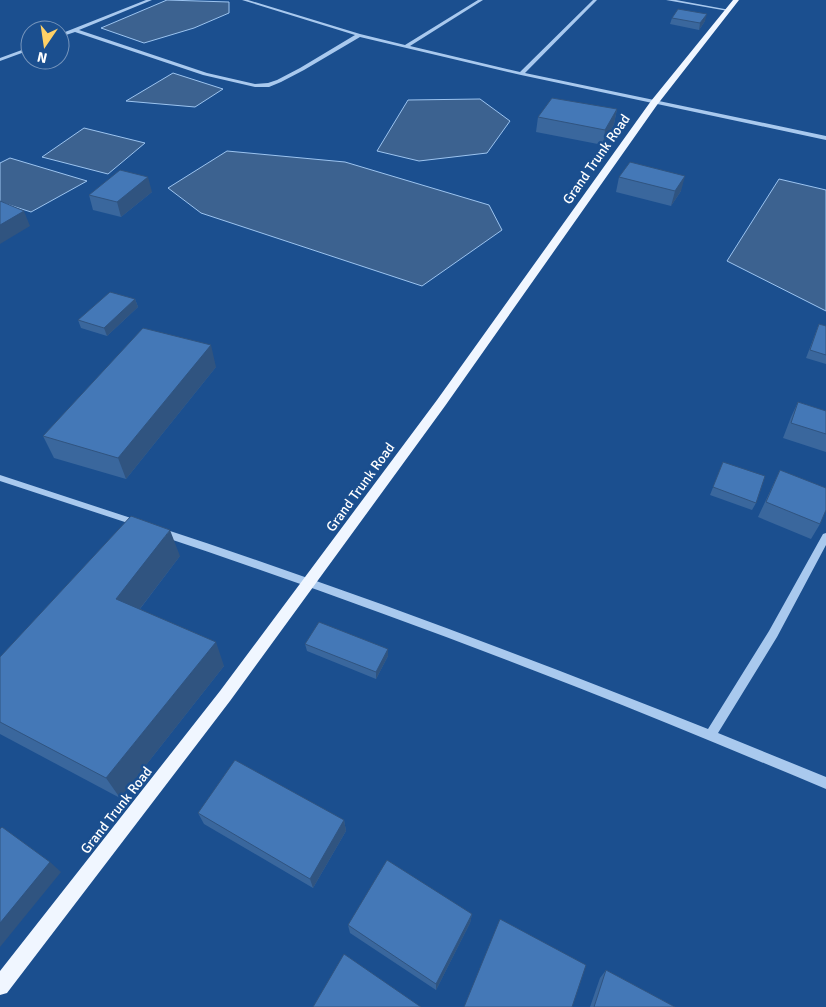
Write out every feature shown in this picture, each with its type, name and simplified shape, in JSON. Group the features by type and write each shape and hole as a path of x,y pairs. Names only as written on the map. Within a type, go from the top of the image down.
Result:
{"main road":[{"name":"Grand Trunk Road","path":"0,986 225,696 558,241 654,103 732,5"}],"street":[{"path":"70,32 150,0"},
{"path":"244,0 359,35 521,74 826,138"},
{"path":"406,46 481,0"},
{"path":"521,74 595,0"},
{"path":"668,0 732,5"},
{"path":"75,30 231,81 258,86 278,81 359,35"},
{"path":"0,60 20,52"},
{"path":"0,478 310,581 711,735 826,783"},
{"path":"711,735 773,634 826,538"}],"water":[{"path":"167,0 229,2 229,13 194,28 144,43 101,28"},
{"path":"173,73 223,89 195,107 126,101"},
{"path":"480,99 510,121 487,153 419,161 377,151 408,100"},
{"path":"84,128 145,143 108,174 42,157"},
{"path":"227,151 345,162 489,205 502,230 422,286 201,213 168,188"},
{"path":"10,158 87,181 31,212 0,202 0,163"},
{"path":"779,179 826,190 826,311 727,261"}],"building":[{"path":"678,9 707,14 700,23 672,18"},
{"path":"552,98 617,109 605,130 538,117"},
{"path":"630,162 685,176 675,191 619,177"},
{"path":"120,170 148,177 117,202 89,195"},
{"path":"0,201 24,211 0,225"},
{"path":"110,292 135,299 104,328 78,320"},
{"path":"819,324 826,326 826,355 810,350"},
{"path":"143,328 211,345 118,458 43,436"},
{"path":"798,402 826,411 826,434 791,423"},
{"path":"723,462 765,476 756,503 713,487"},
{"path":"780,470 826,488 826,510 820,524 766,502"},
{"path":"131,516 170,530 116,599 216,642 106,778 0,722 0,657"},
{"path":"319,622 388,649 376,672 305,644"},
{"path":"235,760 344,820 310,879 198,813"},
{"path":"2,827 50,862 0,923 0,829"},
{"path":"387,860 472,914 436,984 348,925"},
{"path":"500,919 586,965 572,1007 464,1007"},
{"path":"344,954 421,1007 313,1007"},
{"path":"606,970 675,1007 594,1007"}]}
